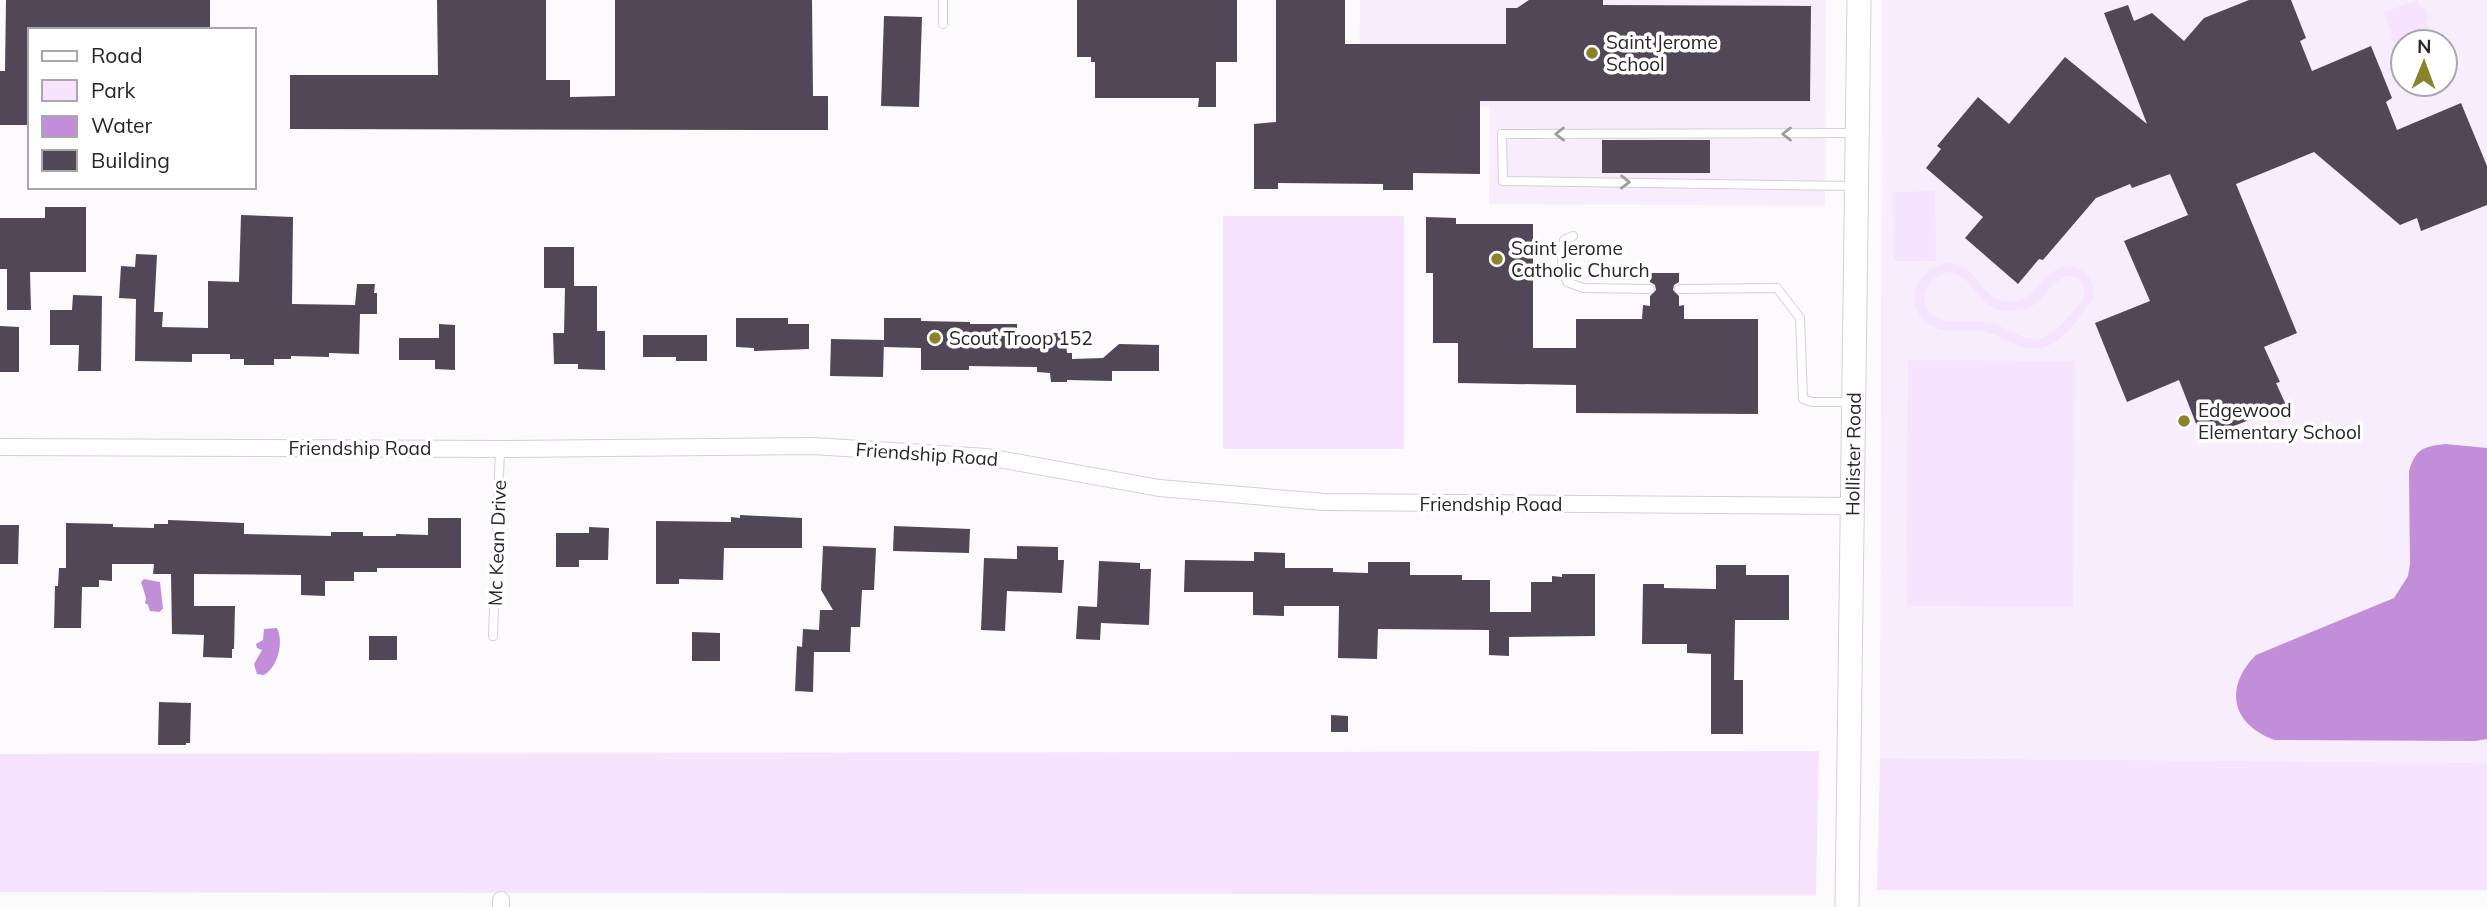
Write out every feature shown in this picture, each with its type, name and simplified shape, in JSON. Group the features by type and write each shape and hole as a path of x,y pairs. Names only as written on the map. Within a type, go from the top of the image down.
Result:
{"street":[{"name":"Hollister Road","path":"1847,907 1859,0"},
{"name":"Friendship Road","path":"0,447 500,449 813,446 987,457 1159,488 1324,502 1851,506"}],"lane":[{"path":"943,0 943,24"},
{"path":"1855,186 1503,181 1502,134 1856,134"},
{"path":"1573,236 1564,240 1562,249 1562,268 1567,282 1583,288 1650,289"},
{"path":"1679,289 1777,288 1800,318 1803,399 1812,402 1852,402"},
{"name":"Mc Kean Drive","path":"493,636 500,449"}],"shaded area":[{"name":"Saint Jerome School","path":"1360,0 1826,0 1825,206 1489,204 1490,107 1359,106"},
{"name":"Edgewood Elementary School","path":"1882,0 2487,0 2487,763 1880,758"}],"green space":[{"path":"2417,0 2421,8 2425,8 2429,18 2426,21 2429,28 2390,28 2384,12"},
{"path":"1935,191 1936,261 1894,261 1893,192"},
{"path":"1223,216 1404,216 1404,449 1223,449"},
{"path":"1948,263 1958,265 1972,274 1995,298 2013,302 2028,296 2051,273 2073,267 2080,269 2090,278 2092,300 2061,338 2039,348 2022,347 1982,331 1942,330 1921,317 1914,297 1920,279 1937,266","holes":["1947,272 1957,275 1985,302 2002,311 2017,311 2030,307 2066,276 2072,276 2082,283 2084,298 2052,332 2040,338 2027,338 1989,322 1946,321 1932,314 1924,301 1927,287"]},
{"path":"1908,360 2075,361 2073,607 1906,606"},
{"path":"1819,751 1816,895 0,892 0,754"},
{"path":"1880,758 2487,763 2487,890 1877,890"}],"water":[{"path":"2445,444 2487,448 2487,739 2275,740 2260,733 2241,715 2237,704 2239,680 2246,668 2256,655 2394,598 2408,576 2410,564 2411,465 2421,450"},
{"path":"144,579 160,582 163,609 159,612 150,611 145,603 141,582"},
{"path":"277,628 280,640 276,660 264,675 257,674 254,664 262,650 257,648 256,644 263,640 264,629"}],"building":[{"path":"6,0 210,0 210,28 28,28 28,125 0,125 0,71 5,71"},
{"path":"437,0 546,0 546,80 570,80 570,97 615,96 615,0 812,0 813,96 828,96 828,130 290,129 290,75 438,75"},
{"path":"1077,0 1237,0 1237,62 1216,62 1216,107 1198,107 1199,98 1095,98 1095,62 1091,62 1091,57 1077,57"},
{"path":"1276,0 1345,0 1345,44 1506,44 1506,8 1517,8 1529,0 1603,0 1603,5 1811,6 1810,101 1480,101 1480,174 1413,173 1413,190 1383,190 1383,184 1278,183 1278,189 1254,189 1254,124 1276,122"},
{"path":"2249,0 2291,0 2306,38 2300,41 2312,71 2371,46 2389,91 2389,98 2392,98 2386,102 2397,130 2461,103 2487,166 2487,205 2421,231 2417,218 2400,225 2314,152 2236,184 2297,333 2264,347 2280,382 2276,383 2286,405 2202,439 2179,380 2127,402 2095,323 2150,301 2124,241 2188,215 2170,174 2132,188 2130,184 2096,198 2043,260 2039,259 2018,284 1965,238 1983,217 1926,168 1941,149 1937,146 1978,97 2009,124 2065,57 2147,124 2104,13 2128,5 2134,21 2152,13 2184,41 2204,18"},
{"path":"884,16 922,17 919,107 881,106"},
{"path":"1602,140 1710,140 1710,173 1602,173"},
{"path":"45,207 86,207 86,272 30,272 31,310 7,310 7,269 0,269 0,218 45,218"},
{"path":"241,215 293,217 292,304 355,305 357,284 375,284 377,314 360,314 359,354 329,353 329,357 291,356 291,359 274,359 274,365 244,365 244,359 230,359 230,354 192,354 192,362 135,361 136,299 119,298 121,266 135,267 136,254 157,255 154,312 163,312 162,327 208,328 208,281 239,282"},
{"path":"1426,217 1456,218 1456,224 1533,224 1533,348 1576,348 1576,319 1642,319 1643,305 1650,306 1650,296 1656,290 1655,285 1650,282 1650,273 1679,273 1679,282 1674,285 1673,290 1679,296 1679,306 1684,305 1684,319 1758,319 1758,414 1576,413 1576,385 1458,383 1458,343 1433,343 1433,273 1426,273"},
{"path":"544,247 574,247 574,286 597,286 597,331 605,331 605,370 578,369 578,364 554,364 553,333 564,333 565,288 544,288"},
{"path":"73,295 102,296 101,371 78,371 79,345 50,345 50,310 72,310"},
{"path":"736,318 788,318 788,324 809,324 809,349 754,351 754,348 736,347"},
{"path":"884,318 921,318 921,321 970,324 1017,324 1017,333 1065,333 1067,353 1072,353 1072,359 1103,358 1119,344 1159,345 1159,371 1112,371 1112,381 1051,382 1050,373 1037,372 1037,367 969,366 969,370 921,370 921,348 884,347"},
{"path":"439,324 455,325 455,370 435,369 435,360 399,360 399,338 439,338"},
{"path":"0,326 19,327 19,372 0,372"},
{"path":"643,335 707,335 707,361 643,357"},
{"path":"831,339 884,340 883,377 830,376"},
{"path":"740,515 802,518 802,548 724,548 723,580 679,579 679,584 656,584 656,521 731,522 731,517 740,518"},
{"path":"428,518 461,518 461,568 377,568 377,572 354,572 354,581 325,581 325,596 301,595 301,575 194,574 194,606 235,606 232,658 203,657 204,635 172,634 171,574 153,574 154,564 112,564 112,581 99,580 99,587 82,587 81,628 54,628 55,586 58,586 59,568 66,568 66,523 154,528 154,524 168,524 168,520 195,521 244,523 244,534 331,536 331,532 363,532 363,536 396,536 428,535"},
{"path":"0,525 19,525 18,564 0,564"},
{"path":"894,526 970,529 969,553 893,551"},
{"path":"589,527 609,528 608,560 579,560 579,567 556,567 556,533 589,533"},
{"path":"823,546 876,548 874,590 862,590 860,627 851,627 850,652 814,652 813,692 795,691 797,646 802,647 803,629 819,630 820,610 833,610 821,590"},
{"path":"1017,546 1058,547 1058,560 1064,560 1062,593 1007,591 1005,631 981,630 984,558 1017,559"},
{"path":"1254,552 1285,553 1285,568 1333,568 1333,572 1368,573 1368,562 1410,562 1410,575 1462,575 1462,580 1490,580 1490,612 1531,612 1531,582 1552,582 1552,576 1562,577 1562,574 1595,574 1595,636 1509,637 1509,656 1489,655 1489,630 1378,629 1377,659 1338,658 1339,606 1284,606 1284,616 1253,615 1253,592 1184,592 1185,560 1254,561"},
{"path":"1099,561 1140,563 1140,569 1151,569 1149,625 1101,623 1100,640 1076,639 1078,606 1097,607"},
{"path":"1716,565 1746,565 1746,575 1789,575 1789,620 1735,620 1734,680 1743,680 1743,734 1711,734 1711,654 1687,653 1687,644 1642,644 1643,584 1664,584 1664,588 1716,589"},
{"path":"692,632 720,633 720,661 692,661"},
{"path":"369,636 397,636 397,660 369,660"},
{"path":"159,702 191,703 190,743 158,745"},
{"path":"1331,715 1348,716 1348,732 1331,732"}],"place":[{"name":"Saint Jerome School","path":"1592,53"},
{"name":"Saint Jerome Catholic Church","path":"1497,259"},
{"name":"Scout Troop 152","path":"935,338"},
{"name":"Edgewood Elementary School","path":"2184,421"}]}
